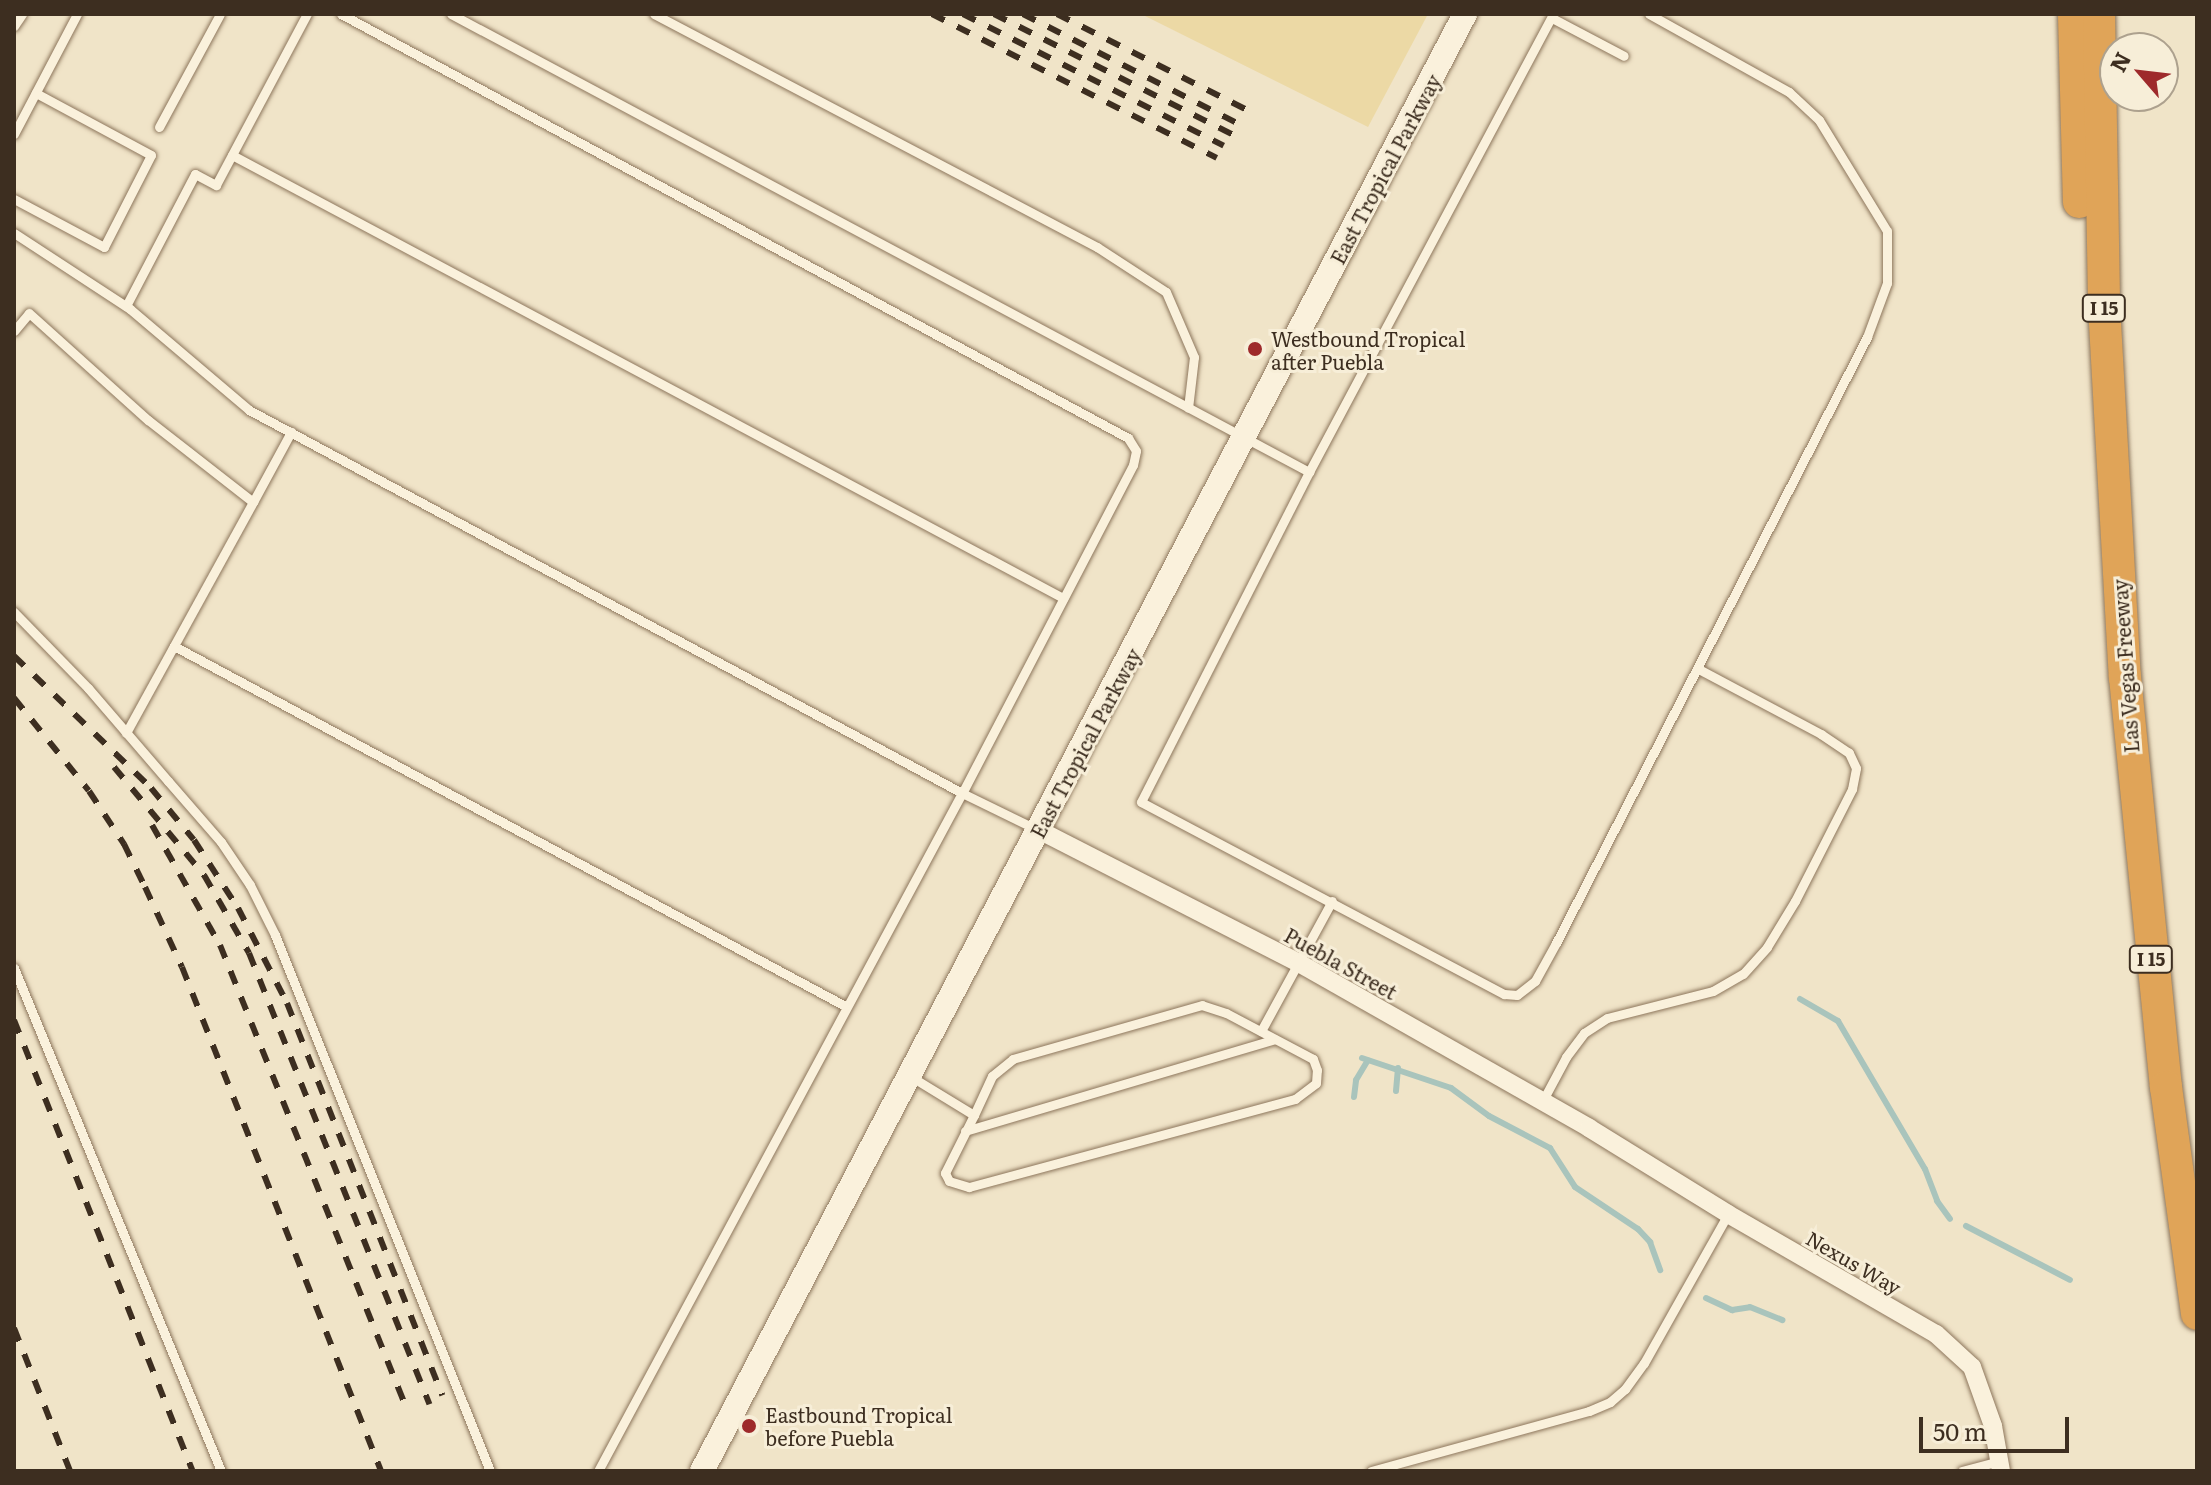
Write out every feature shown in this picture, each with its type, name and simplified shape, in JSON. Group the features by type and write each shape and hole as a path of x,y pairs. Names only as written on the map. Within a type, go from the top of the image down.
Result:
{"highway":[{"path":"2074,14 2082,252 2120,603"},
{"name":"Las Vegas Freeway","path":"2099,14 2104,305 2120,603 2149,938 2197,1314"}],"street":[{"name":"East Tropical Parkway","path":"702,1471 1465,14"},
{"name":"Puebla Street","path":"1039,830 1299,963 1616,1145"},
{"name":"Nexus Way","path":"1616,1145 1953,1348 1972,1367 1993,1426 2000,1466"}],"lane":[{"path":"14,26 22,14"},
{"path":"14,134 77,14"},
{"path":"159,127 220,14"},
{"path":"126,306 195,174 216,185 307,14"},
{"path":"341,14 1128,438 1136,451 1133,465 962,793 598,1471"},
{"path":"451,14 1309,472"},
{"path":"654,14 1097,247 1166,292 1194,357 1188,408"},
{"path":"1624,56 1552,16 1309,472 1141,802 1504,994 1517,995 1535,981 1556,943 1867,337 1887,283 1887,231 1819,120 1789,92 1649,14"},
{"path":"14,199 104,247 151,155 36,93"},
{"path":"232,155 1063,598"},
{"path":"14,233 126,306 249,410 962,793 1039,830"},
{"path":"14,331 29,313 148,420 253,502"},
{"path":"126,733 291,432"},
{"path":"14,612 221,842 250,885 275,935 490,1471"},
{"path":"174,646 845,1006"},
{"path":"1542,1102 1566,1057 1584,1033 1607,1018 1713,991 1743,974 1767,947 1795,901 1852,789 1856,768 1849,753 1821,734 1697,668"},
{"path":"1261,1031 1332,901"},
{"path":"14,968 221,1471"},
{"path":"1202,1005 1275,1039 1313,1059 1317,1070 1316,1083 1295,1099 969,1187 949,1181 945,1173 992,1076 1013,1059 1202,1005"},
{"path":"965,1131 1275,1039"},
{"path":"910,1076 974,1115"},
{"path":"1371,1471 1610,1402 1625,1389 1644,1363 1728,1214"},
{"path":"1962,1471 2000,1466"}],"sand":[{"path":"1141,14 1428,14 1368,127"}],"waterway":[{"path":"1800,999 1838,1021 1925,1169 1937,1201 1950,1219"},
{"path":"1362,1058 1451,1088 1489,1116 1550,1148 1575,1187 1638,1229 1650,1242 1660,1270"},
{"path":"1354,1097 1356,1080 1368,1060"},
{"path":"1396,1091 1398,1068"},
{"path":"1966,1226 2070,1280"},
{"path":"1706,1298 1732,1310 1750,1307 1783,1320"}],"railway":[{"path":"932,14 1217,158"},
{"path":"963,14 1224,146"},
{"path":"994,14 1232,134"},
{"path":"1023,14 1239,124"},
{"path":"1057,14 1247,110"},
{"path":"14,656 151,788 194,840 238,908 287,1003 442,1395"},
{"path":"14,698 89,791 124,844 145,887 182,967 381,1471"},
{"path":"114,767 204,875 249,953 429,1404"},
{"path":"152,825 220,945 408,1412"},
{"path":"14,1020 193,1471"},
{"path":"14,1328 70,1471"}],"place":[{"name":"Westbound Tropical after Puebla","path":"1255,349"},
{"name":"Eastbound Tropical before Puebla","path":"749,1426"}]}
